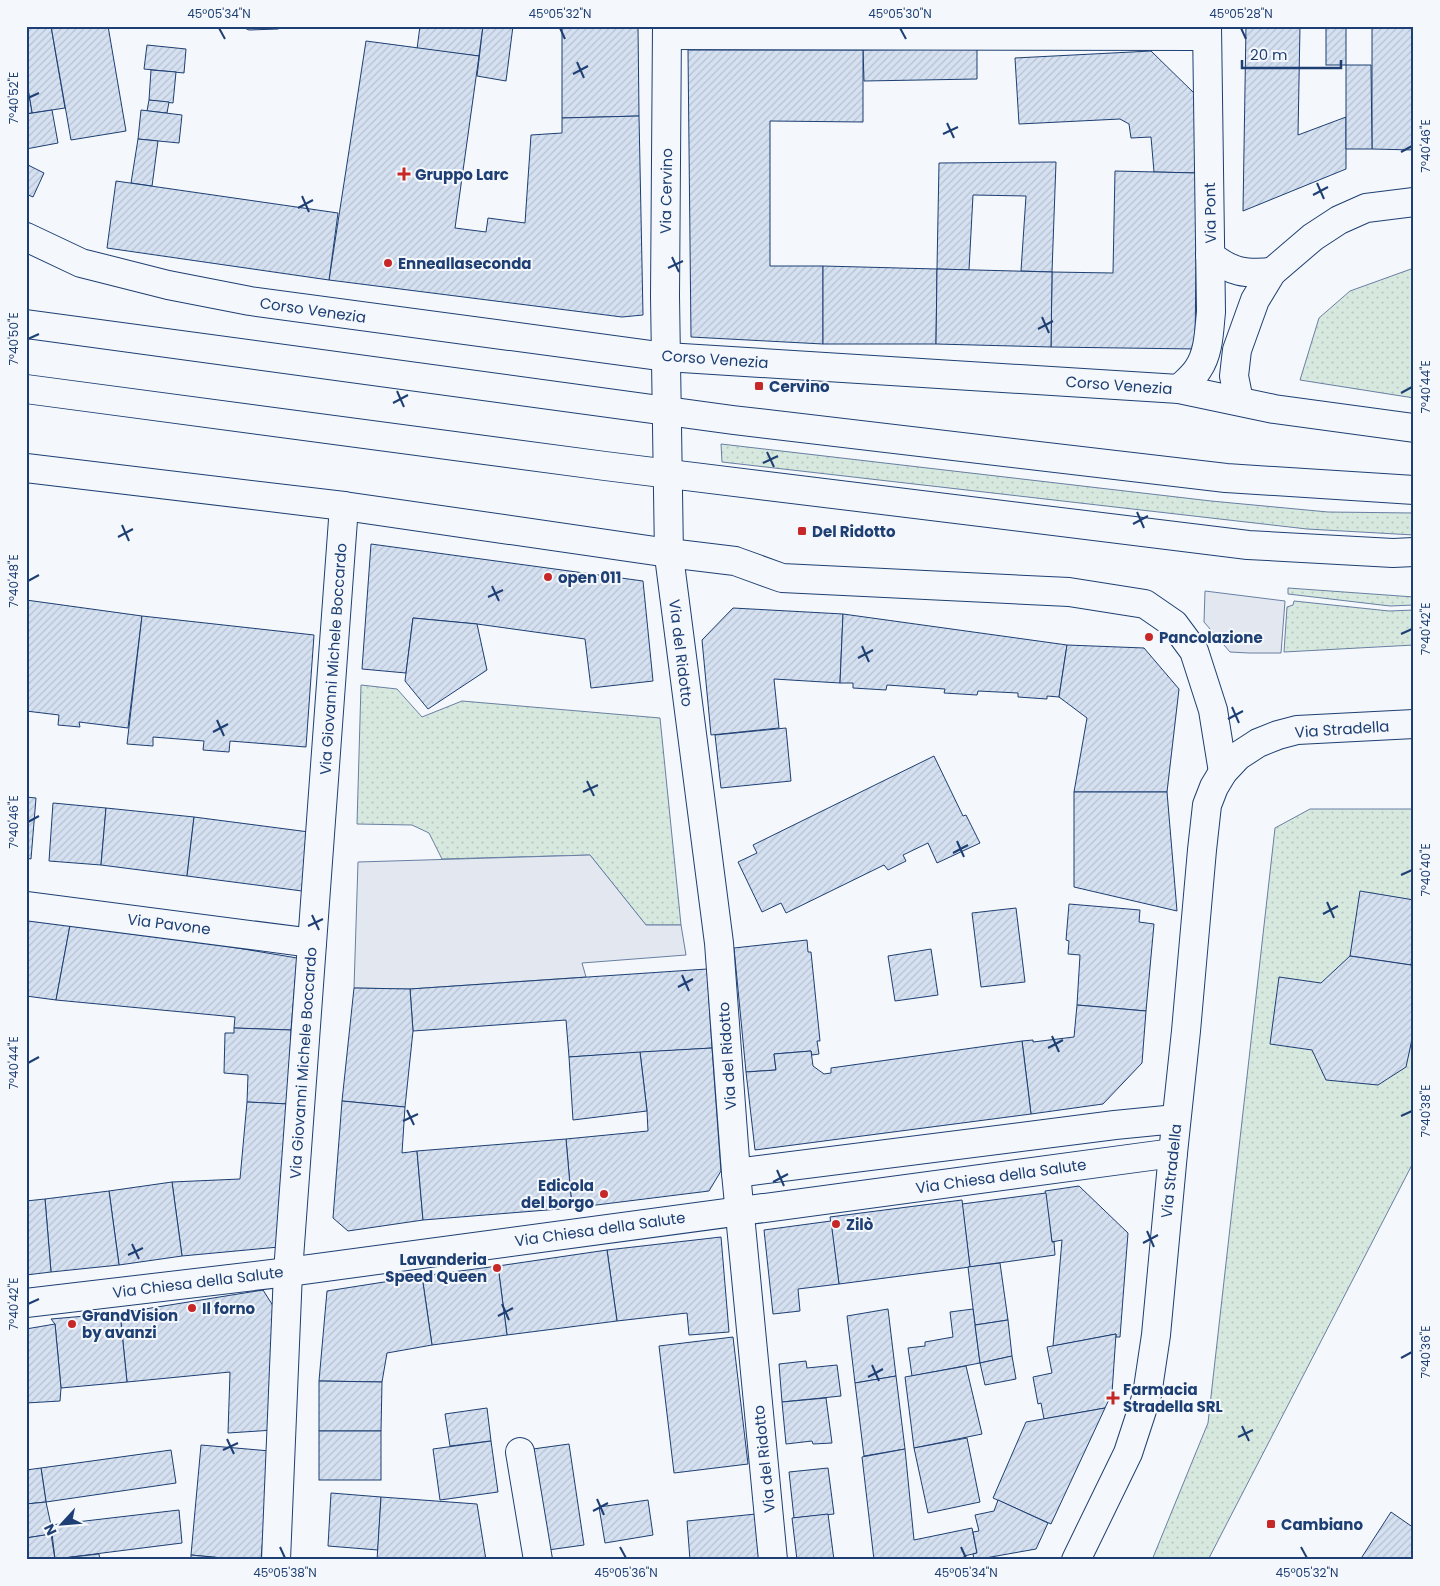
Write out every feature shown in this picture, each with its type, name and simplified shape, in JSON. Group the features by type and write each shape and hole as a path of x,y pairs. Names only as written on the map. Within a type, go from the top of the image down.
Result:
{"street":[{"path":"668,31 1207,31"},
{"name":"Via Cervino","path":"668,31 665,296 668,474"},
{"name":"Via Pont","path":"1179,389 1198,370 1204,357 1211,312 1207,31"},
{"path":"1239,401 1234,376 1237,350 1255,300 1272,272 1313,236 1339,220 1366,208 1414,202"},
{"name":"Corso Venezia","path":"26,237 81,263 168,285 250,301 666,356 1179,389 1274,409 1414,428"},
{"path":"1210,255 1221,264 1233,270 1246,273 1272,272"},
{"path":"26,324 667,412 1226,478 1414,490"},
{"path":"26,389 668,474 1248,544 1393,553 1414,552"},
{"path":"26,468 344,506 669,553 735,560 782,578 1069,592 1145,604 1174,624 1194,651 1213,710 1223,772"},
{"name":"Via del Ridotto","path":"668,474 669,553 719,943 739,1211 773,1560"},
{"name":"Via Giovanni Michele Boccardo","path":"276,1560 288,1272 344,506"},
{"name":"Via Stradella","path":"1076,1560 1128,1453 1147,1395 1156,1336 1207,805 1214,787 1223,772 1238,756 1258,743 1278,735 1298,730 1414,724"},
{"name":"Via Pavone","path":"26,906 312,943"},
{"path":"736,1173 1176,1119"},
{"name":"Via Chiesa della Salute","path":"26,1302 288,1272 1173,1153"},
{"path":"520,1452 538,1560"}],"shaded area":[{"path":"1414,269 1414,398 1300,380 1319,318 1350,291"},
{"path":"721,444 1211,501 1328,512 1414,513 1414,535 1307,529 722,462"},
{"path":"1288,588 1414,597 1414,605 1390,606 1288,594"},
{"path":"1205,591 1285,601 1281,653 1230,652 1204,622"},
{"path":"1294,601 1389,611 1414,610 1414,645 1284,652 1287,607 1293,605"},
{"path":"361,685 397,689 422,717 462,701 660,718 681,925 646,925 590,855 442,859 429,833 412,825 357,824"},
{"path":"1310,809 1414,809 1414,1161 1208,1560 1152,1560 1208,1423 1275,828"},
{"path":"590,855 646,925 681,925 686,955 582,963 586,977 410,989 354,988 358,862"}],"building":[{"path":"26,26 51,26 65,108 32,113 26,77"},
{"path":"51,26 108,26 126,131 71,140"},
{"path":"240,26 283,26 278,29 249,30"},
{"path":"420,26 483,26 479,56 417,49"},
{"path":"483,26 513,26 506,81 477,76"},
{"path":"562,26 638,26 639,116 562,118"},
{"path":"1246,26 1300,26 1298,135 1346,117 1346,169 1243,211"},
{"path":"1326,26 1346,26 1346,65 1326,65"},
{"path":"1372,26 1414,26 1414,150 1372,149"},
{"name":"Gruppo Larc","path":"366,41 479,56 455,228 486,232 488,218 525,223 531,135 562,133 562,118 639,116 643,315 622,317 329,280"},
{"path":"147,45 186,49 184,73 144,69"},
{"path":"977,49 977,79 864,81 863,50"},
{"path":"688,50 863,50 863,122 770,121 770,266 823,266 823,344 691,337"},
{"path":"1151,51 1195,94 1197,173 1154,172 1151,137 1131,138 1129,124 1120,119 1019,124 1015,58"},
{"path":"1346,65 1371,65 1372,149 1346,149"},
{"path":"151,70 176,72 173,103 149,100"},
{"path":"26,77 32,113 26,114"},
{"path":"149,100 169,102 167,113 147,111"},
{"path":"52,110 58,143 26,149 26,114"},
{"path":"141,110 182,115 179,143 138,139"},
{"path":"138,139 158,141 152,186 131,183"},
{"path":"1056,162 1052,272 1021,271 1026,196 973,195 969,270 937,269 939,163"},
{"path":"26,164 44,173 33,197 26,194"},
{"path":"1115,171 1197,173 1195,349 1051,347 1052,272 1113,273"},
{"path":"116,181 338,213 329,280 107,248"},
{"path":"823,266 937,269 936,344 823,344"},
{"path":"937,269 1052,272 1051,347 936,344"},
{"path":"371,544 643,581 653,681 591,688 585,639 477,624 413,618 406,673 362,669"},
{"path":"26,600 142,616 128,728 79,722 80,727 58,725 59,715 26,711"},
{"path":"733,608 843,614 840,683 774,679 779,728 711,735 702,640"},
{"path":"843,614 1067,645 1059,697 1047,696 1047,699 1018,697 1018,693 978,691 977,695 944,693 945,689 887,685 886,690 853,688 853,683 840,683"},
{"path":"142,616 314,635 306,747 230,741 229,752 203,750 204,741 153,737 153,746 127,744"},
{"path":"413,618 477,624 487,670 428,709 405,681"},
{"path":"1067,645 1144,648 1179,689 1167,792 1074,792 1087,718 1059,697"},
{"path":"786,728 791,781 721,788 715,735"},
{"path":"934,756 963,816 966,815 980,843 937,863 928,843 903,855 906,861 888,870 884,865 786,913 781,903 762,912 738,862 757,853 753,845"},
{"path":"1074,792 1167,792 1177,911 1074,887"},
{"path":"26,797 36,798 31,859 26,858"},
{"path":"53,803 106,808 101,865 49,861"},
{"path":"106,808 194,817 187,876 101,865"},
{"path":"194,817 309,832 302,891 187,876"},
{"path":"1360,891 1414,900 1414,944 1411,965 1350,956"},
{"path":"1069,904 1140,910 1139,922 1154,924 1146,1011 1077,1005 1080,955 1068,954 1069,941 1066,940"},
{"path":"1016,908 1025,982 981,987 972,913"},
{"path":"26,915 71,920 56,1000 26,996"},
{"path":"71,920 297,958 291,1030 234,1028 235,1017 56,1000"},
{"path":"807,940 808,952 811,952 820,1041 817,1041 819,1054 812,1055 811,1051 774,1054 776,1070 746,1072 734,948"},
{"path":"931,949 938,995 895,1001 888,956"},
{"path":"1350,956 1411,965 1414,969 1414,1030 1406,1067 1378,1085 1326,1080 1312,1050 1270,1044 1279,977 1321,983"},
{"path":"707,969 712,1048 569,1057 566,1020 413,1031 410,989"},
{"path":"354,988 410,989 413,1031 405,1107 342,1101"},
{"path":"1077,1005 1146,1011 1142,1063 1103,1104 1031,1114 1022,1041 1033,1040 1033,1042 1074,1037"},
{"path":"234,1028 291,1030 288,1104 247,1102 248,1075 224,1073 225,1033 234,1033"},
{"path":"1022,1041 1031,1114 755,1150 746,1072 776,1070 774,1054 811,1051 813,1066 824,1074 831,1073 831,1068"},
{"path":"712,1048 721,1171 709,1191 572,1208 566,1139 648,1131 640,1052"},
{"path":"640,1052 647,1111 573,1120 569,1057"},
{"path":"342,1101 405,1107 402,1153 417,1151 423,1220 348,1231 333,1218"},
{"path":"247,1102 288,1104 279,1247 182,1256 172,1182 240,1179"},
{"path":"566,1139 572,1208 423,1220 417,1151"},
{"path":"172,1182 182,1256 119,1265 109,1191"},
{"path":"1079,1186 1128,1233 1120,1337 1116,1337 1116,1334 1053,1346 1062,1240 1052,1242 1045,1191"},
{"path":"109,1191 119,1265 51,1272 45,1199"},
{"path":"1046,1193 1055,1255 970,1267 962,1204"},
{"path":"45,1199 51,1272 26,1275 26,1201"},
{"path":"962,1200 970,1267 839,1284 830,1217"},
{"path":"831,1221 839,1284 798,1289 800,1311 773,1314 764,1230"},
{"path":"721,1237 729,1332 689,1335 687,1313 617,1321 607,1250"},
{"path":"607,1250 617,1321 507,1335 498,1266"},
{"path":"1000,1263 1008,1320 975,1325 968,1267"},
{"path":"498,1266 507,1335 432,1345 422,1276"},
{"path":"422,1276 432,1345 387,1353 382,1382 319,1381 327,1291"},
{"path":"263,1290 277,1312 274,1430 228,1433 230,1372 127,1382 120,1313"},
{"path":"888,1309 896,1376 855,1383 847,1316"},
{"path":"973,1309 980,1363 912,1376 908,1348 925,1346 925,1342 953,1337 950,1312"},
{"path":"120,1313 127,1382 61,1388 55,1324 51,1319"},
{"path":"1008,1320 1012,1356 980,1363 975,1325"},
{"path":"55,1324 61,1388 60,1401 26,1403 26,1329"},
{"path":"1116,1334 1112,1393 1105,1408 1044,1419 1041,1403 1038,1404 1033,1377 1052,1373 1047,1347"},
{"path":"733,1337 748,1464 674,1473 659,1346"},
{"path":"1012,1356 1016,1379 985,1385 980,1363"},
{"path":"806,1361 807,1368 837,1365 841,1396 782,1402 779,1364"},
{"path":"966,1366 982,1434 914,1448 905,1377"},
{"path":"896,1376 905,1449 864,1456 855,1383"},
{"path":"319,1381 382,1382 381,1431 319,1431"},
{"path":"826,1398 832,1443 813,1444 812,1441 786,1444 782,1402"},
{"path":"487,1408 491,1441 450,1446 445,1414"},
{"path":"1105,1408 1051,1524 993,1498 1026,1422"},
{"path":"319,1431 381,1431 381,1480 319,1480"},
{"path":"967,1438 980,1502 928,1513 914,1448"},
{"path":"491,1441 498,1492 440,1500 433,1449"},
{"path":"569,1444 584,1545 548,1550 533,1449"},
{"path":"201,1445 270,1451 261,1560 191,1555"},
{"path":"905,1449 914,1540 972,1528 977,1553 964,1556 965,1560 874,1560 862,1457"},
{"path":"171,1450 176,1483 46,1502 41,1468"},
{"path":"41,1468 46,1502 26,1504 26,1470"},
{"path":"828,1468 834,1514 794,1518 789,1472"},
{"path":"331,1493 381,1497 378,1550 328,1546"},
{"path":"381,1497 477,1504 486,1560 377,1560"},
{"path":"648,1500 653,1535 605,1543 599,1507"},
{"path":"998,1500 1048,1523 1036,1549 974,1560 973,1554 977,1553 973,1532 979,1531 975,1515 994,1511"},
{"path":"46,1502 51,1534 26,1538 26,1504"},
{"path":"179,1510 182,1543 55,1559 51,1525"},
{"path":"1391,1512 1414,1528 1414,1560 1360,1560"},
{"path":"756,1514 761,1560 690,1560 687,1521"},
{"path":"828,1514 834,1560 797,1560 792,1518"},
{"path":"51,1534 55,1560 26,1560 26,1538"},
{"path":"99,1554 100,1560 55,1560 55,1559"},
{"path":"191,1555 243,1560 191,1560"}],"place":[{"name":"Gruppo Larc","path":"404,174"},
{"name":"Enneallaseconda","path":"388,263"},
{"name":"Cervino","path":"759,386"},
{"name":"Del Ridotto","path":"802,531"},
{"name":"open 011","path":"548,577"},
{"name":"Pancolazione","path":"1149,637"},
{"name":"Edicola del borgo","path":"604,1194"},
{"name":"Zilò","path":"836,1224"},
{"name":"Lavanderia Speed Queen","path":"497,1268"},
{"name":"Il forno","path":"192,1308"},
{"name":"GrandVision by avanzi","path":"72,1324"},
{"name":"Farmacia Stradella SRL","path":"1113,1398"},
{"name":"Cambiano","path":"1271,1524"}]}
